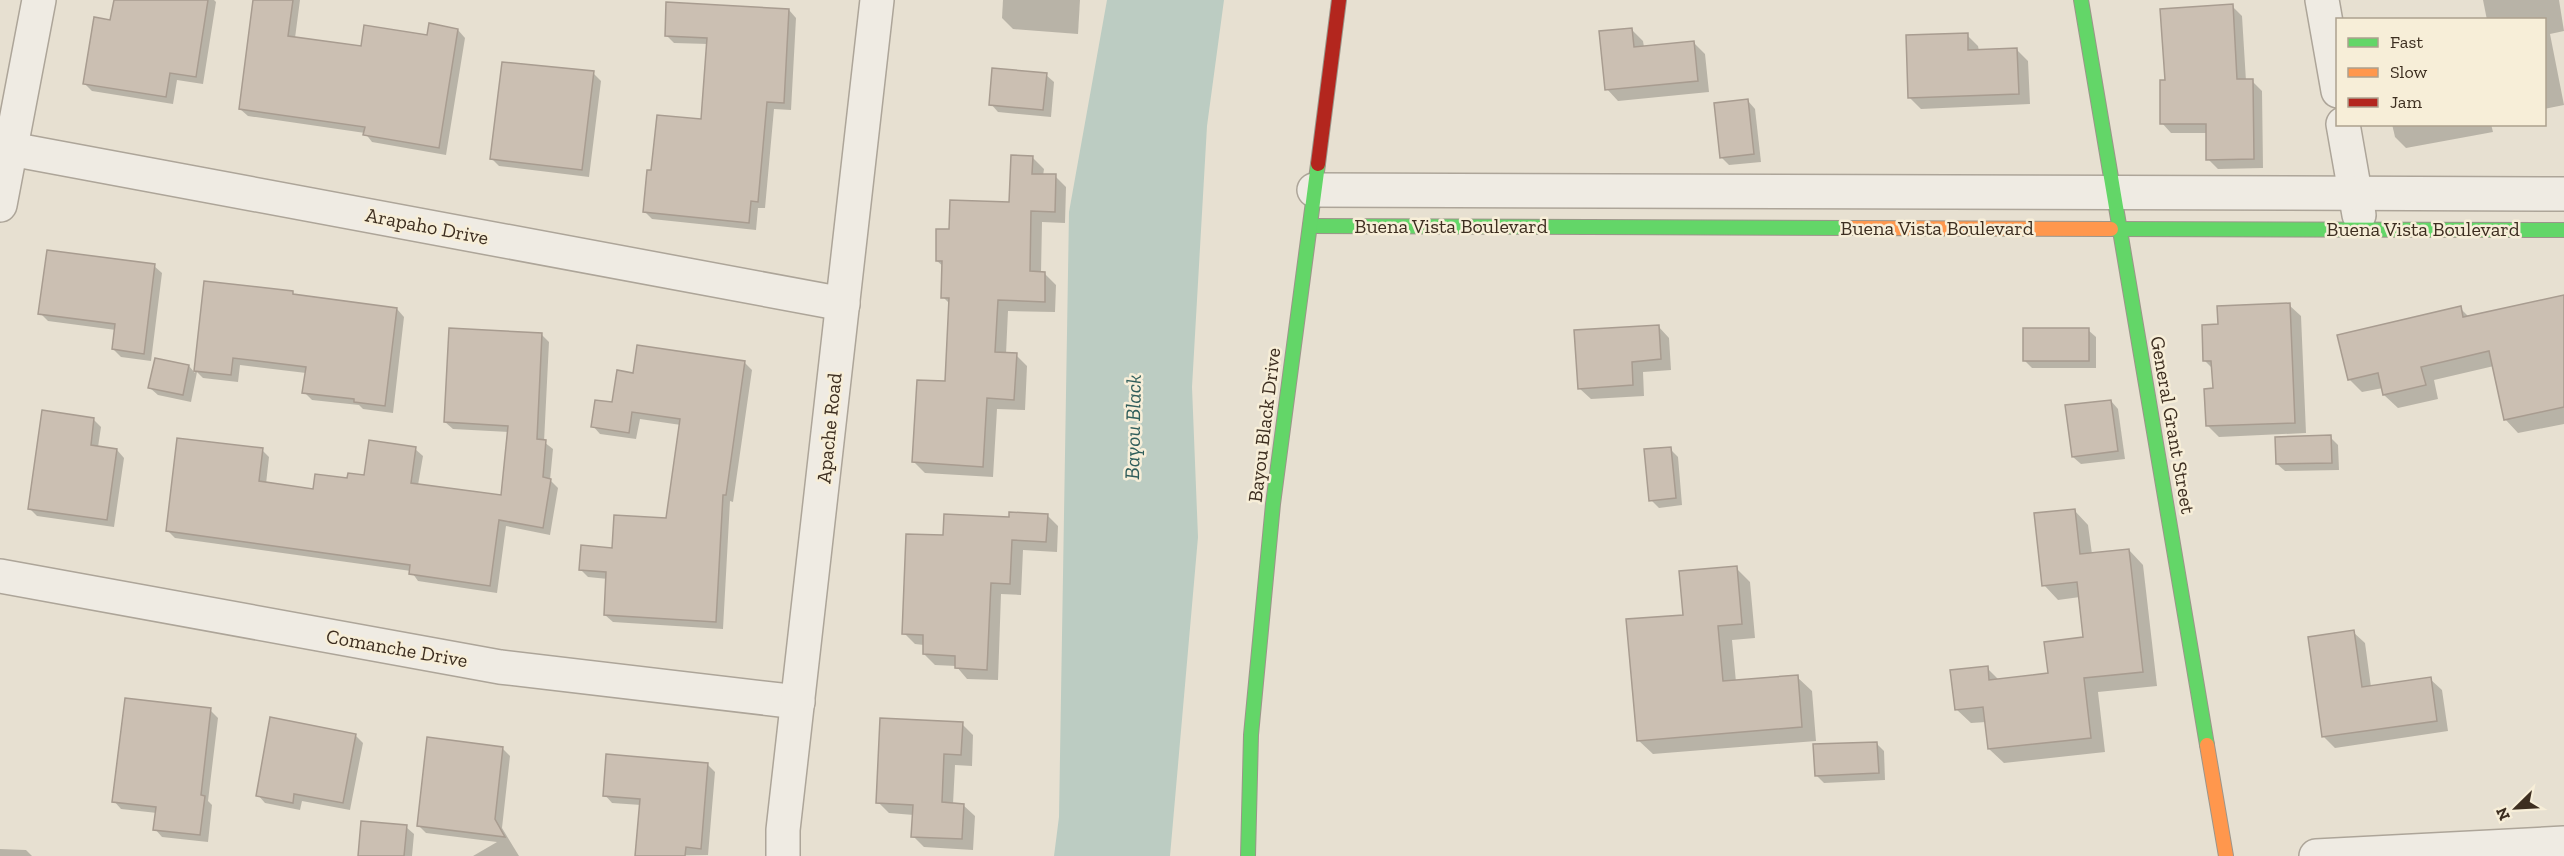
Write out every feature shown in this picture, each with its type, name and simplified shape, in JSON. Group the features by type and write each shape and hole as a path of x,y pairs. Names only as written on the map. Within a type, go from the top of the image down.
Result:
{"street":[{"path":"0,205 39,0"},
{"name":"Apache Road","path":"783,856 783,830 877,0"},
{"name":"Bayou Black Drive","path":"1248,856 1251,735 1272,515 1339,0"},
{"name":"General Grant Street","path":"2080,0 2226,856"},
{"path":"2322,0 2336,85"},
{"path":"2343,126 2362,229"},
{"name":"Arapaho Drive","path":"11,149 843,303"},
{"name":"Buena Vista Boulevard","path":"1314,190 2564,194"},
{"name":"Buena Vista Boulevard","path":"1310,226 2564,230"},
{"name":"Comanche Drive","path":"0,576 500,667 798,702"},
{"path":"2316,856 2564,843"}],"water":[{"name":"Bayou Black","path":"1107,0 1224,0 1207,126 1192,387 1198,537 1170,856 1054,856 1059,817 1069,212"}],"building":[{"path":"114,0 208,0 196,77 170,73 166,97 83,84 94,17 110,20"},
{"path":"253,0 293,0 288,36 361,46 364,25 427,35 429,23 458,29 439,148 363,135 365,127 239,109"},
{"path":"666,2 789,9 784,103 767,102 758,202 751,201 749,223 643,212 647,170 651,170 657,115 701,119 707,38 665,36"},
{"path":"2233,4 2237,79 2253,79 2254,159 2206,160 2206,124 2160,124 2160,80 2165,80 2160,9"},
{"path":"1632,28 1634,47 1694,41 1698,81 1605,90 1599,31"},
{"path":"1968,33 1968,50 2017,48 2019,94 1908,98 1906,35"},
{"path":"502,62 594,71 582,170 490,159"},
{"path":"992,68 1047,73 1043,110 989,105"},
{"path":"1748,99 1754,154 1720,158 1714,103"},
{"path":"1011,155 1033,156 1032,174 1056,174 1055,212 1031,211 1030,271 1045,272 1045,302 998,300 995,352 1017,353 1014,400 987,398 983,467 912,462 917,380 945,381 949,298 941,298 942,261 936,261 936,229 949,229 950,200 1009,202"},
{"path":"47,250 155,264 144,354 112,349 115,324 38,314"},
{"path":"204,281 293,291 293,294 397,308 385,406 354,402 354,399 302,393 306,367 233,358 231,375 194,371"},
{"path":"2564,295 2564,407 2504,420 2489,351 2421,367 2426,385 2383,395 2378,373 2348,380 2337,335 2461,306 2463,317"},
{"path":"2290,303 2295,423 2206,426 2204,389 2213,388 2211,361 2203,361 2202,325 2218,324 2217,306"},
{"path":"1659,325 1661,359 1632,362 1633,385 1578,389 1574,330"},
{"path":"449,328 542,333 537,439 546,440 543,477 551,479 543,528 499,520 490,586 409,574 410,565 166,531 177,438 263,448 259,481 313,489 315,474 347,478 348,473 364,475 369,440 416,447 411,483 501,495 508,426 444,422"},
{"path":"2023,328 2089,328 2089,361 2023,361"},
{"path":"637,345 745,361 726,495 723,495 716,622 604,615 606,572 579,570 581,545 612,548 614,515 666,518 680,419 632,412 629,433 591,427 595,400 612,402 617,370 633,373"},
{"path":"155,358 189,365 183,395 148,388"},
{"path":"2111,400 2118,451 2072,457 2065,405"},
{"path":"42,410 94,418 91,445 117,449 107,520 28,509"},
{"path":"2331,435 2332,463 2276,464 2275,437"},
{"path":"1671,447 1676,498 1649,501 1644,449"},
{"path":"2075,509 2080,554 2129,549 2143,672 2084,678 2091,738 1988,749 1983,707 1955,710 1950,670 1988,666 1989,680 2048,673 2044,642 2083,637 2077,582 2042,586 2034,513"},
{"path":"1009,512 1048,514 1046,542 1012,540 1010,584 991,583 987,670 955,668 955,656 923,654 923,635 902,634 906,534 943,535 944,514 1009,517"},
{"path":"1737,566 1742,624 1718,626 1723,681 1798,675 1802,727 1637,741 1626,619 1683,615 1679,571"},
{"path":"2354,630 2362,687 2431,677 2437,721 2322,737 2308,637"},
{"path":"125,698 211,708 201,795 205,796 200,835 153,830 156,807 112,802"},
{"path":"270,717 356,734 343,803 294,794 293,803 256,796"},
{"path":"880,718 963,722 961,755 944,754 942,802 964,804 962,839 911,837 913,805 876,803"},
{"path":"427,737 503,747 495,819 505,837 417,826"},
{"path":"1877,742 1879,773 1815,776 1813,744"},
{"path":"606,754 708,763 701,849 686,847 685,856 635,856 640,799 603,796"},
{"path":"361,821 407,825 404,856 358,856"}],"traffic: fast":[{"path":"2081,0 2207,745"},
{"path":"1248,856 1251,735 1273,504 1318,164"},
{"path":"1310,226 1847,228"},
{"path":"2111,229 2564,230"}],"traffic: slow":[{"path":"1847,228 2111,229"},
{"path":"2207,745 2226,856"}],"traffic: jam":[{"path":"1318,164 1339,0"}]}
